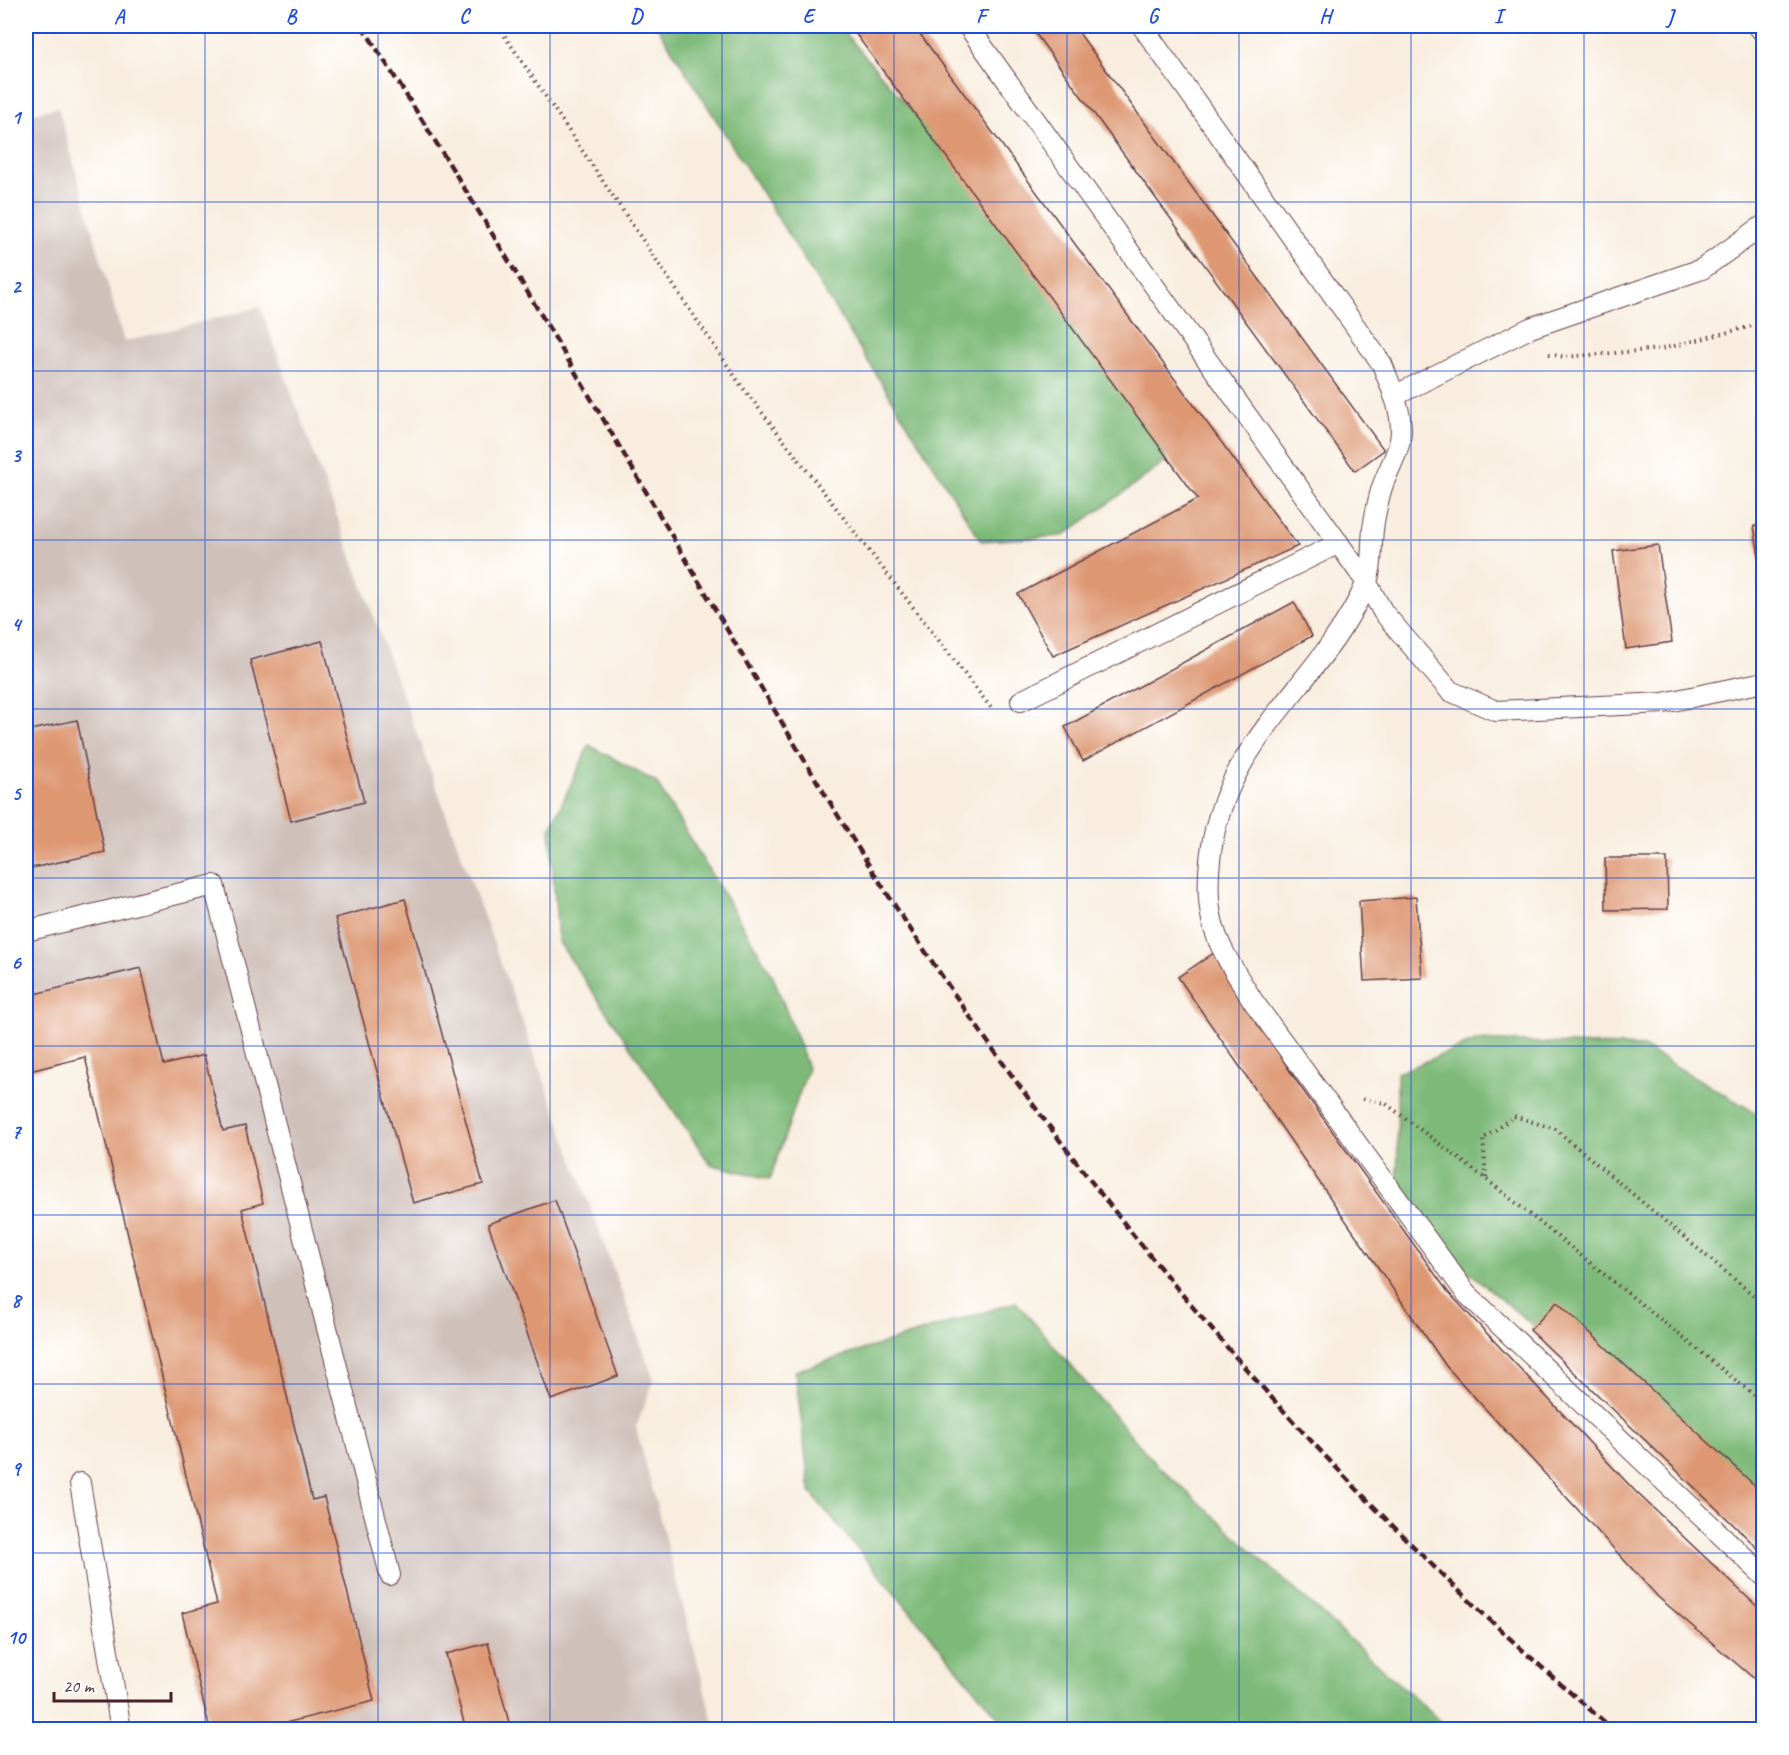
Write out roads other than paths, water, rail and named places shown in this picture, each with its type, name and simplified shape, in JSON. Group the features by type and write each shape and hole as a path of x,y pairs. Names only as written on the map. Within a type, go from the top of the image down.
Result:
{"lane":[{"path":"969,26 1367,583 1383,612 1450,691 1496,711 1663,703 1764,682"},
{"path":"1142,26 1382,364 1394,396 1401,431 1380,492 1367,583 1339,630 1242,760 1226,791 1214,827 1209,862 1208,892 1212,922 1225,953 1253,1001 1466,1293 1764,1576"},
{"path":"1758,26 1764,33"},
{"path":"1394,396 1530,328 1702,268 1764,225"},
{"path":"1021,701 1338,543"},
{"path":"26,930 214,885 390,1575"},
{"path":"80,1483 121,1730"}],"railway":[{"path":"362,26 536,307 857,847 987,1040 1066,1148 1148,1253 1234,1355 1324,1454 1417,1550 1513,1642 1614,1730"}]}
